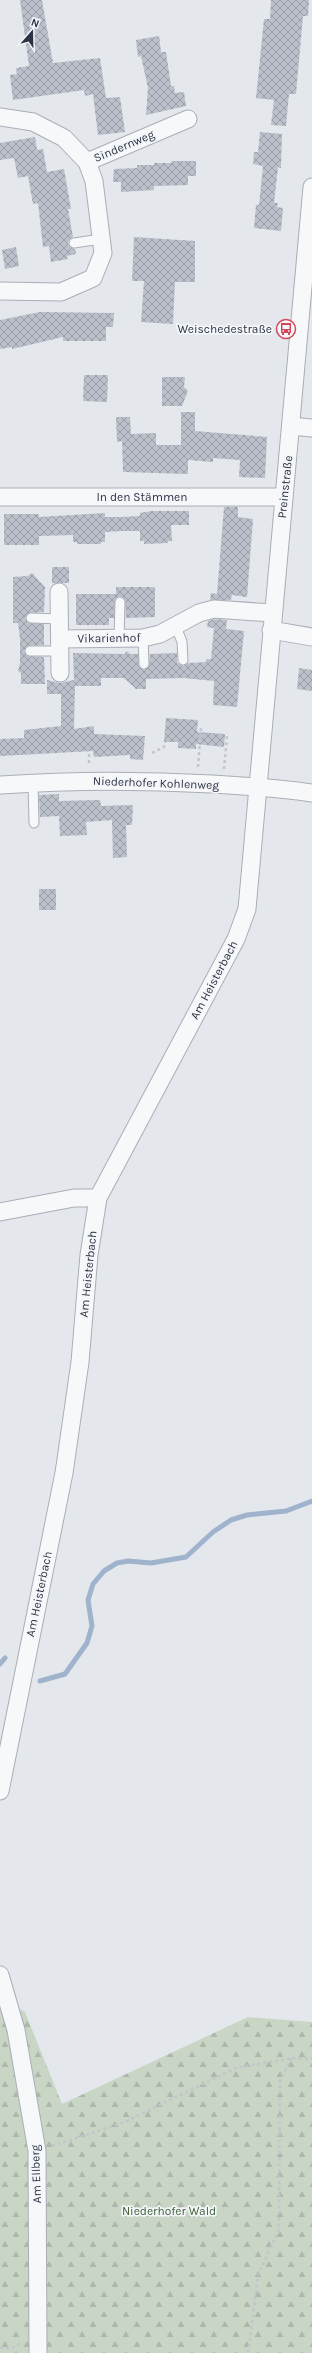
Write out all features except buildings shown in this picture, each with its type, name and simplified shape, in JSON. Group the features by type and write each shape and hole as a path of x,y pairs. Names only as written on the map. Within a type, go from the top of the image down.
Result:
{"street":[{"name":"Sindernweg","path":"0,117 33,122 64,138 88,162 188,120"},
{"path":"0,291 61,292 93,278 103,253 94,181 88,162"},
{"name":"Preinstraße","path":"258,787 272,613 291,426 312,187"},
{"path":"291,426 312,428"},
{"name":"In den Stämmen","path":"0,497 284,497"},
{"name":"Vikarienhof","path":"59,592 60,674"},
{"name":"Vikarienhof","path":"60,645 119,638 143,638 160,634 175,624 199,613 214,609 272,613"},
{"path":"271,630 312,637"},
{"name":"Niederhofer Kohlenweg","path":"0,785 33,782 150,781 258,787 312,793"},
{"name":"Am Heisterbach","path":"0,1791 64,1473 80,1362 89,1255 98,1198 236,939 247,909 258,787"},
{"path":"0,1212 74,1198 98,1198"},
{"name":"Am Ellberg","path":"0,1975 16,2030 37,2151 38,2353"}],"lane":[{"path":"74,242 101,238"},
{"path":"119,638 120,602"},
{"path":"31,618 60,619"},
{"path":"175,624 182,642 182,660"},
{"path":"143,638 144,664"},
{"path":"30,652 60,645"},
{"path":"33,782 34,823"}],"path":[{"path":"198,769 201,727"},
{"path":"224,770 227,736"},
{"path":"152,753 164,747 165,742"},
{"path":"90,754 90,766"},
{"path":"37,2151 125,2122 236,2068 292,2058 312,2059"},
{"path":"248,2353 258,2275 279,2229 280,2081 292,2058"},
{"path":"0,2348 12,2348 37,2334"}],"green space":[{"name":"Niederhofer Wald","path":"0,1998 25,2012 62,2104 248,2017 312,2022 312,2353 0,2353"}],"waterway":[{"path":"40,1681 65,1674 87,1643 92,1626 88,1600 93,1584 104,1571 117,1563 128,1561 151,1563 186,1557 213,1532 231,1520 247,1515 286,1511 312,1501"},
{"path":"0,1664 5,1658"}],"place":[{"name":"Weischedestraße","path":"286,329"}]}
